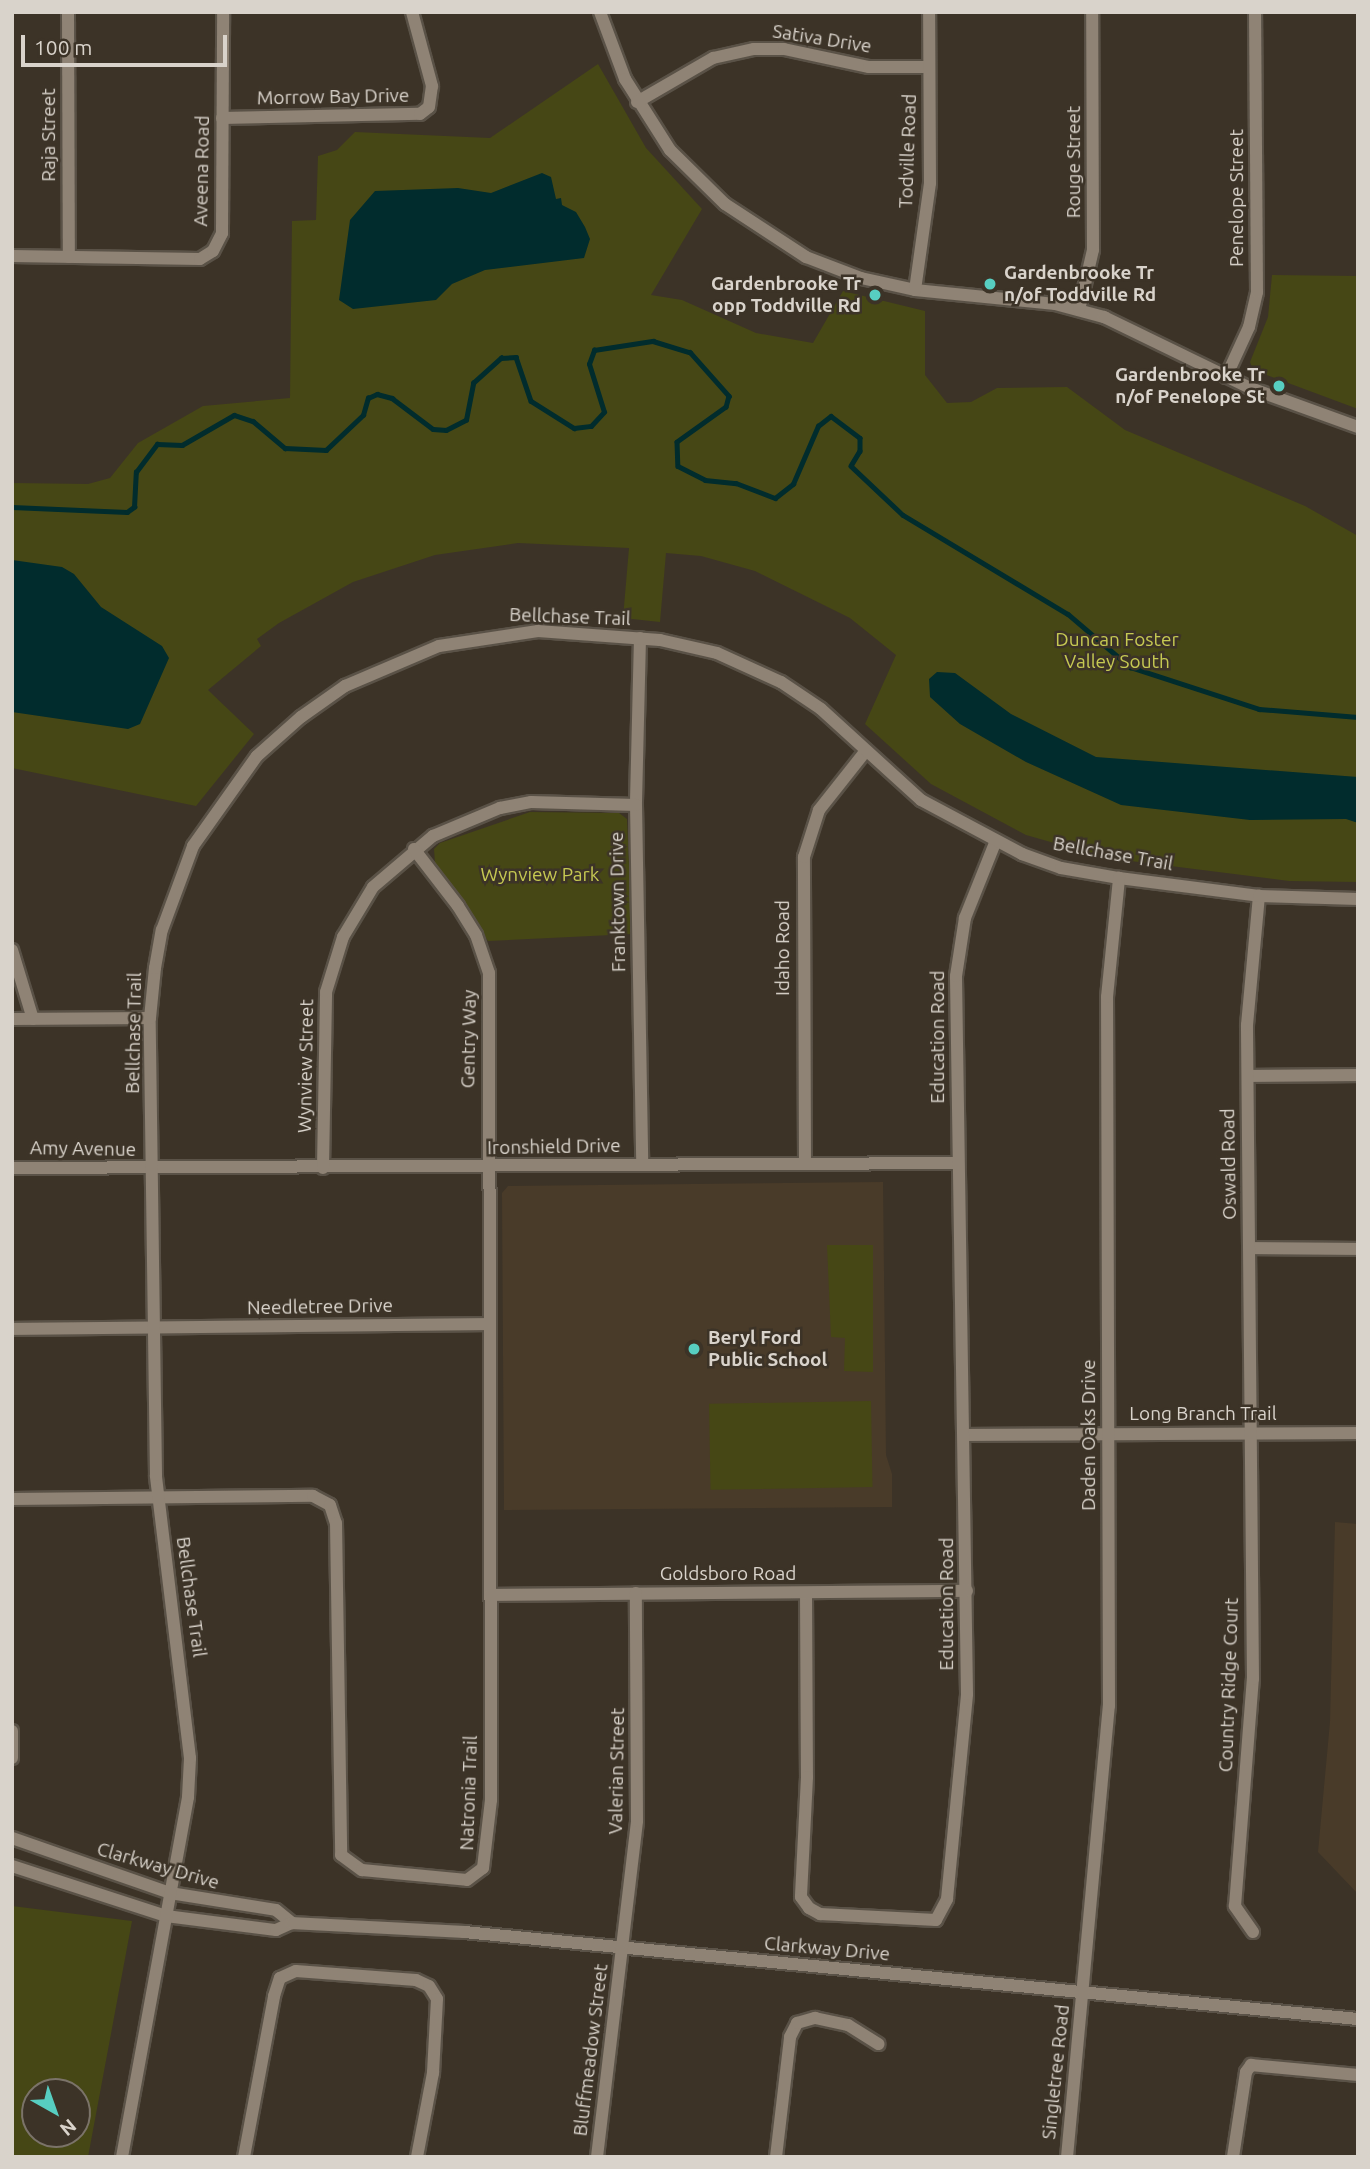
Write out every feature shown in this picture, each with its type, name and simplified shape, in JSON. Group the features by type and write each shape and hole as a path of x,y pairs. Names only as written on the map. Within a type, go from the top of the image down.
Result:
{"street":[{"name":"Raja Street","path":"68,12 69,257"},
{"name":"Aveena Road","path":"12,256 200,259 213,251 222,233 223,12"},
{"name":"Morrow Bay Drive","path":"222,118 420,114 429,107 432,86 412,12"},
{"path":"600,12 637,102 687,169 747,222 818,262 915,290 1079,310 1132,327 1226,377 1358,427"},
{"name":"Todville Road","path":"915,290 930,183 929,12"},
{"name":"Rouge Street","path":"1079,310 1093,250 1092,12"},
{"name":"Penelope Street","path":"1226,377 1250,327 1257,292 1255,12"},
{"name":"Sativa Drive","path":"637,102 713,58 754,49 784,49 869,67 929,67"},
{"name":"Bellchase Trail","path":"122,2157 170,1893 190,1758 159,1497 153,1328 150,1018 162,930 193,846 241,775 301,717 380,667 452,643 538,631 640,638 696,647 758,670 821,709 921,800 995,842 1061,868 1259,896 1358,900"},
{"name":"Franktown Drive","path":"640,638 636,805 642,1165"},
{"name":"Idaho Road","path":"805,1163 804,857 819,810 866,752"},
{"name":"Wynview Street","path":"323,1168 323,1025 332,966 350,921 366,897 414,849 462,821 521,804 636,805"},
{"name":"Education Road","path":"806,1593 807,1787 801,1897 808,1908 820,1914 924,1922 943,1914 947,1899 967,1694 964,1435 956,1163 958,953 970,904 995,842"},
{"name":"Gentry Way","path":"414,849 458,906 476,935 489,973 487,1167"},
{"name":"Daden Oaks Drive","path":"1084,1991 1109,1706 1107,997 1119,878"},
{"name":"Oswald Road","path":"1252,1433 1247,1025 1259,896"},
{"path":"12,950 33,1019"},
{"path":"12,1019 150,1018"},
{"path":"1248,1076 1358,1075"},
{"name":"Ironshield Drive","path":"152,1170 956,1163"},
{"name":"Natronia Trail","path":"159,1497 322,1498 335,1513 339,1848 352,1867 467,1880 482,1868 491,1800 487,1167"},
{"name":"Amy Avenue","path":"12,1168 152,1170"},
{"path":"1249,1248 1358,1249"},
{"name":"Needletree Drive","path":"12,1329 487,1324"},
{"name":"Country Ridge Court","path":"1252,1433 1252,1716 1235,1906 1253,1932"},
{"name":"Long Branch Trail","path":"964,1435 1358,1433"},
{"path":"12,1499 159,1497"},
{"name":"Goldsboro Road","path":"490,1595 967,1591"},
{"name":"Valerian Street","path":"622,1949 637,1821 636,1593"},
{"path":"12,1731 12,1758"},
{"name":"Clarkway Drive","path":"12,1838 170,1893 276,1909 292,1923"},
{"name":"Clarkway Drive","path":"12,1866 166,1916 276,1930 292,1923 464,1932 1358,2019"},
{"name":"Bluffmeadow Street","path":"597,2157 622,1949"},
{"path":"244,2157 279,1978 296,1971 416,1980 429,1986 437,1999 433,2073 417,2157"},
{"name":"Singletree Road","path":"1067,2157 1084,1991"},
{"path":"776,2157 790,2037 797,2023 815,2018 848,2025 878,2043"},
{"path":"1233,2157 1245,2072 1251,2065 1358,2075"}],"shaded area":[{"name":"Beryl Ford Public School","path":"883,1182 886,1455 892,1474 892,1507 504,1510 502,1193 508,1186"},
{"path":"1335,1522 1358,1524 1358,1894 1318,1852 1330,1722"}],"green space":[{"name":"Duncan Foster Valley South","path":"598,64 646,148 702,209 651,295 682,300 756,333 813,343 843,291 925,311 925,375 947,403 971,402 997,388 1067,387 1125,430 1305,506 1358,536 1358,882 1289,881 1107,858 1026,835 931,784 865,724 896,655 850,618 755,571 701,556 666,553 660,622 623,618 629,548 518,543 435,555 353,582 279,623 257,639 261,646 208,690 254,734 196,806 12,768 12,483 88,484 110,478 138,443 203,406 290,398 292,221 316,220 318,156 337,150 355,132 490,138"},
{"path":"1272,275 1358,276 1358,409 1253,370 1250,362 1268,317"},
{"name":"Wynview Park","path":"530,812 619,813 627,819 632,934 488,941 435,863 434,849 440,843"},
{"path":"827,1245 873,1245 873,1372 844,1371 845,1338 831,1337"},
{"path":"871,1401 873,1487 711,1490 709,1404"},
{"path":"12,1906 132,1921 91,2141 91,2078 21,2078 21,2148 90,2148 88,2157 12,2157"}],"water":[{"path":"542,173 551,177 556,199 561,198 562,205 576,212 585,227 590,239 584,258 485,270 452,284 436,300 353,309 339,300 350,220 375,191 458,188 491,193"},
{"path":"12,560 62,567 74,574 101,607 162,646 169,658 140,724 128,729 12,712"},
{"path":"937,672 955,673 1011,714 1096,757 1358,777 1358,823 1346,819 1250,820 1121,805 1026,762 960,724 930,697 929,679"}],"waterway":[{"path":"12,507 127,512 134,507 136,472 157,444 182,445 234,415 253,421 285,448 326,450 363,415 368,398 377,394 392,398 433,429 446,430 466,420 473,383 501,358 516,357 531,401 574,428 591,426 604,412 589,364 594,350 653,341 690,352 729,396 726,407 677,442 678,466 705,480 736,483 775,498 793,484 818,426 831,416 860,438 860,451 851,466 903,515 1068,614 1130,667 1259,709 1358,717"}],"place":[{"name":"Gardenbrooke Tr n/of Toddville Rd","path":"990,284"},
{"name":"Gardenbrooke Tr opp Toddville Rd","path":"875,295"},
{"name":"Gardenbrooke Tr n/of Penelope St","path":"1279,386"},
{"name":"Beryl Ford Public School","path":"694,1349"}]}
